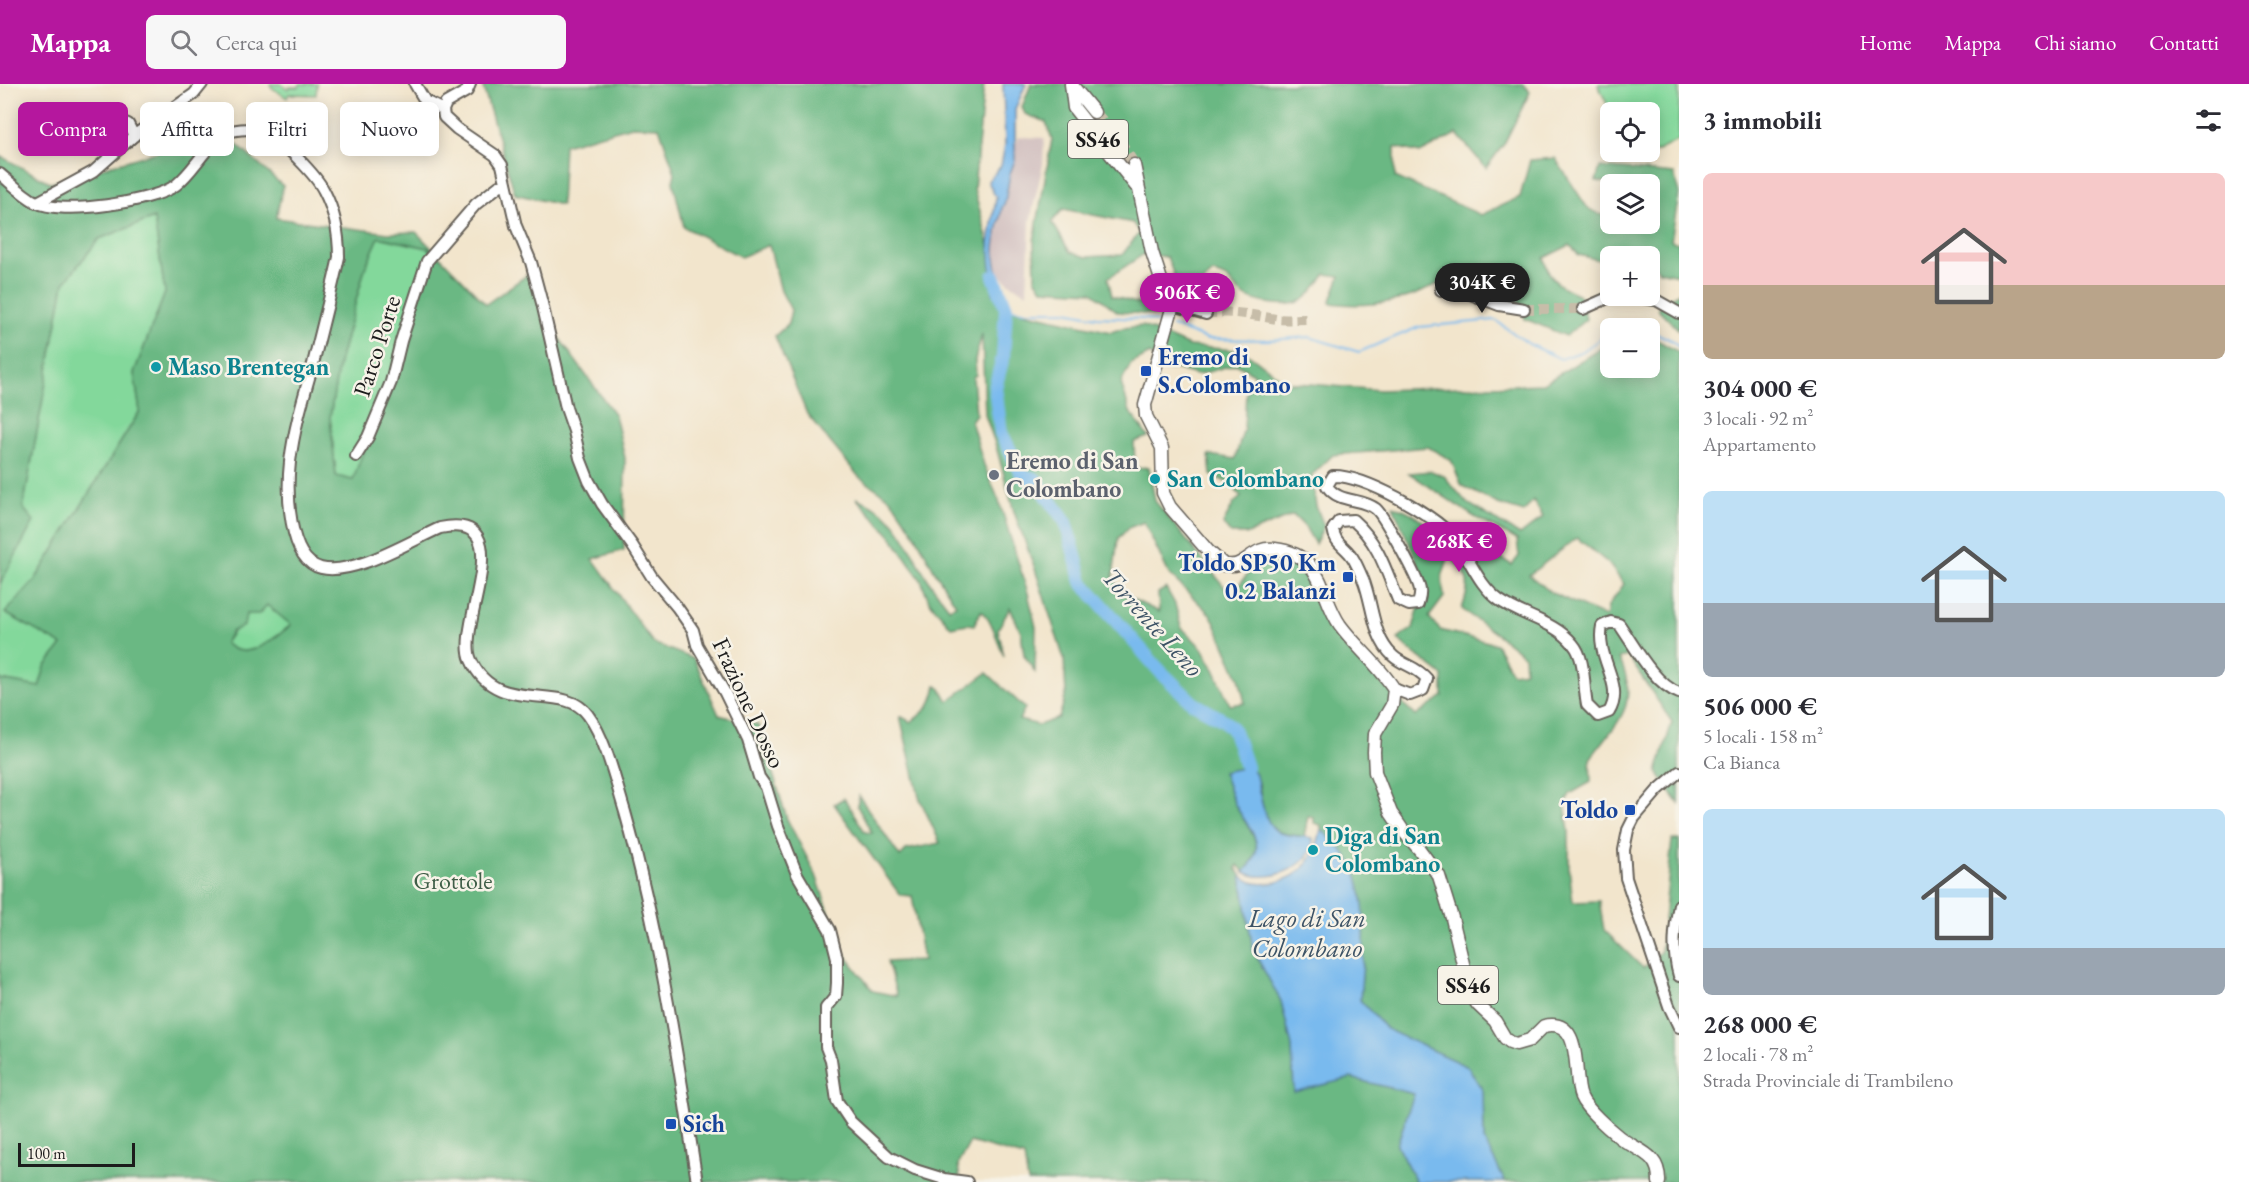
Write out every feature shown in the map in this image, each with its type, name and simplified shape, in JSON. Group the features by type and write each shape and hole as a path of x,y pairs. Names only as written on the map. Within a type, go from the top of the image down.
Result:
{"main road":[{"name":"SS46","path":"1071,84 1094,112"},
{"name":"SS46","path":"1071,84 1074,108 1138,189 1152,252 1172,309"},
{"path":"1134,165 1138,189"},
{"path":"1172,309 1145,405 1150,427 1162,448 1163,493 1170,507 1208,551 1224,565 1237,565 1255,552 1272,549 1290,552 1310,565 1322,584 1340,624 1384,673 1394,689"},
{"name":"SS46","path":"1394,689 1392,705 1375,734 1375,772 1391,813 1439,876 1452,918 1470,993 1510,1042 1516,1044 1530,1040 1544,1026 1557,1026 1563,1029 1573,1043 1580,1096 1587,1106 1620,1138 1640,1148 1652,1159 1659,1172 1659,1182"}],"street":[{"path":"36,203 93,172 134,136 194,94 202,84"},
{"name":"Frazione Dosso","path":"415,84 425,100 442,110 449,123 495,155 502,165 516,226 535,276 566,408 589,481 652,577 693,630 697,645 728,698 748,740 759,777 766,787 797,874 830,930 837,958 837,983 836,996 826,1008 826,1047 831,1060 837,1101 851,1122 889,1157 915,1170 944,1179 967,1182"},
{"path":"442,110 446,103 467,91 470,84"},
{"path":"128,124 134,136"},
{"path":"0,174 36,203 54,208 74,209 156,196 179,183 221,138 237,130 246,129 257,130 273,137 315,178 324,190 334,218 339,242 339,257 299,415 290,462 290,503 297,545 304,559 320,568 333,569 368,562 440,528 453,525 466,527 482,544 483,562 467,637 467,650 476,671 482,679 500,690 571,703 587,713 600,735 640,865 682,1086 697,1182"},
{"name":"Parco Porte","path":"356,456 368,437 391,382 421,274 427,261 476,204 499,186 506,186"},
{"path":"1441,290 1455,288 1499,305 1524,309"},
{"path":"1583,309 1600,302"},
{"path":"1660,302 1679,313"},
{"path":"1172,309 1206,314"},
{"path":"1394,689 1410,695 1423,690 1427,679 1419,670 1393,656 1382,639 1374,621 1364,583 1352,556 1335,540 1333,529 1339,521 1353,520 1365,531 1377,548 1398,600 1409,605 1418,604 1421,592 1418,581 1401,552 1390,526 1375,508 1333,495 1327,486 1333,476 1346,476 1409,503 1433,518 1454,538 1479,578 1498,599 1562,633 1574,644 1581,659 1587,705 1598,716 1609,712 1615,702 1614,686 1601,651 1600,634 1602,626 1611,622 1619,624 1658,678 1673,691 1679,693"},
{"path":"1679,772 1658,790 1634,818 1628,830 1624,850 1626,878 1669,1006 1679,1027"},
{"path":"1679,905 1674,928 1674,949 1679,976"}],"shaded area":[{"path":"1019,137 1044,138 1043,164 1030,221 1027,293 1012,285 996,271 993,255 1002,208 1015,160 1015,145"}],"green space":[{"path":"270,84 281,84 288,89 299,87 300,84 317,84 316,95 289,94 287,98"},
{"name":"Grottole","path":"482,84 984,84 974,189 1006,308 1111,332 1143,326 1189,346 1244,351 1286,382 1380,390 1543,384 1600,349 1600,378 1660,378 1660,342 1677,351 1679,354 1679,804 1657,772 1672,722 1628,656 1619,658 1628,689 1623,713 1590,759 1591,782 1570,794 1565,805 1569,831 1569,868 1573,902 1599,901 1604,930 1643,968 1661,951 1672,840 1679,840 1679,1182 1505,1182 1484,1140 1483,1091 1468,1067 1386,1029 1360,1000 1363,964 1349,859 1321,829 1321,825 1314,823 1314,817 1308,816 1304,837 1282,833 1274,829 1266,818 1259,783 1234,770 1223,772 1235,804 1254,837 1256,845 1256,853 1252,862 1244,872 1238,865 1236,868 1241,875 1253,950 1281,1001 1292,1046 1294,1091 1351,1078 1414,1094 1397,1145 1416,1182 1028,1182 1024,1157 970,1142 958,1164 960,1182 0,1182 0,680 39,687 45,667 62,645 5,613 35,580 140,411 134,373 165,293 154,218 99,239 64,283 23,508 34,521 0,584 0,156 51,183 142,156 234,156 234,145 237,145 246,153 246,156 249,156 283,186 276,218 388,233 416,232 486,304 530,273 559,338 615,415 625,458 624,550 593,559 653,643 694,659 719,715 758,725 787,819 816,875 843,952 873,991 897,996 887,962 923,960 912,896 900,895 834,804 844,798 865,832 872,833 857,806 859,796 900,857 906,850 940,843 919,797 900,716 911,722 922,714 931,703 936,685 948,701 987,673 1025,708 1019,720 1039,725 1059,718 1066,694 1064,659 1014,512 985,415 982,334 975,360 976,375 973,377 976,414 971,421 1028,593 1036,627 1035,672 1024,655 1021,632 1010,608 998,629 1004,656 992,627 981,611 974,625 951,627 929,601 921,580 891,536 856,498 871,505 893,522 941,598 949,608 956,605 916,536 891,499 859,477 807,414 775,336 788,324 791,310 781,291 769,245 741,257 684,227 673,182 675,173 659,127 632,126 564,145 561,205 515,194","holes":["379,237 428,248 435,256 420,290 353,480 336,476 330,417 339,362 365,268","1150,354 1165,370 1176,369 1197,375 1236,364 1256,375 1246,393 1244,428 1235,459 1209,455 1211,475 1231,484 1241,497 1234,503 1223,524 1231,534 1248,534 1293,515 1305,527 1315,544 1324,526 1316,506 1312,475 1333,455 1428,447 1451,460 1462,486 1498,504 1524,512 1533,500 1543,517 1520,535 1466,502 1444,476 1431,471 1409,473 1473,516 1517,540 1519,556 1512,565 1472,540 1447,548 1417,517 1393,506 1426,582 1413,628 1398,639 1443,676 1443,696 1416,716 1348,650 1326,622 1317,584 1299,566 1278,557 1259,560 1231,595 1155,501 1149,467 1135,468 1134,442 1148,437 1130,412 1121,383 1131,364","1144,522 1169,574 1211,615 1239,678 1245,703 1230,705 1202,648 1181,627 1175,604 1166,588 1158,593 1159,612 1122,594 1113,577 1118,539 1128,528","1577,538 1608,563 1624,584 1608,606 1606,617 1552,593 1529,575","1449,555 1467,579 1468,585 1462,609 1524,656 1525,671 1512,673 1496,644 1440,630 1429,617 1444,597 1442,577","267,605 291,625 268,642 250,650 233,649 225,643 232,631 244,626 246,614 259,614"]},
{"path":"1031,84 1523,84 1530,92 1504,144 1486,168 1457,134 1420,153 1395,147 1395,177 1481,215 1520,197 1530,160 1555,158 1588,209 1600,214 1600,234 1660,234 1660,174 1600,174 1600,182 1596,181 1600,167 1674,174 1679,194 1671,241 1679,243 1679,275 1660,271 1660,246 1600,246 1600,260 1579,255 1570,245 1544,258 1552,278 1580,295 1586,319 1566,336 1525,319 1518,300 1467,282 1442,282 1417,294 1385,302 1363,305 1341,304 1330,303 1340,276 1326,274 1311,293 1301,301 1288,304 1271,303 1247,297 1228,279 1213,273 1205,280 1201,290 1180,292 1167,257 1144,254 1108,278 1112,296 1136,303 1157,305 1157,315 1118,312 1092,292 1042,289 1035,278 1034,241 1052,139 1046,122 1025,114 1022,107","holes":["1063,209 1133,223 1139,233 1122,255 1086,257 1070,252 1052,222"]},
{"path":"1679,84 1679,140 1660,150 1660,102 1606,102 1598,85"},
{"path":"154,218 165,293 134,373 140,411 35,580 5,613 63,644 45,667 39,687 0,680 0,584 34,521 23,508 64,283 99,239"},
{"path":"379,237 428,248 435,256 353,481 336,476 330,417 339,362 365,268"},
{"path":"1679,292 1679,330 1657,308"},
{"path":"267,605 292,625 268,642 250,650 233,649 225,643 246,614"}],"water":[{"path":"1003,84 1026,84 1015,109 1015,160 1002,208 995,250 997,269 1005,292 993,294 989,244 996,198 988,181 1001,166 1005,145"},
{"path":"1246,767 1255,772 1265,815 1274,829 1284,834 1313,838 1312,848 1306,857 1288,871 1264,876 1244,872 1256,853 1256,845 1251,830 1235,804 1223,772"},
{"name":"Lago di San Colombano","path":"1321,829 1349,859 1361,891 1364,947 1360,1000 1386,1029 1468,1067 1483,1091 1484,1140 1505,1182 1416,1182 1397,1145 1414,1094 1351,1078 1294,1092 1292,1046 1281,1001 1253,950 1241,875 1251,882 1263,884 1291,877 1311,858"}],"waterway":[{"name":"Torrente Leno","path":"994,276 1006,308 1003,357 995,388 1001,433 1023,476 1035,479 1066,522 1082,582 1159,670 1193,703 1225,721 1234,731 1246,767"},
{"path":"1006,308 1023,311 1066,311 1097,317 1146,319 1163,324"},
{"path":"1172,326 1207,339 1269,340 1309,337 1359,352 1419,327 1495,320 1529,344 1561,359 1583,351 1600,339"},
{"path":"1660,335 1673,341 1679,347"}],"tunnel":[{"path":"1094,112 1119,141 1134,165"},
{"path":"1524,309 1583,309"},
{"path":"1206,314 1233,313 1276,319 1309,319"}],"place":[{"name":"Maso Brentegan","path":"156,367"},
{"name":"Eremo di S.Colombano","path":"1146,371"},
{"name":"Eremo di San Colombano","path":"994,475"},
{"name":"San Colombano","path":"1155,479"},
{"name":"Toldo SP50 Km 0.2 Balanzi","path":"1348,577"},
{"name":"Toldo","path":"1630,810"},
{"name":"Diga di San Colombano","path":"1313,850"},
{"name":"Sich","path":"671,1124"}]}
